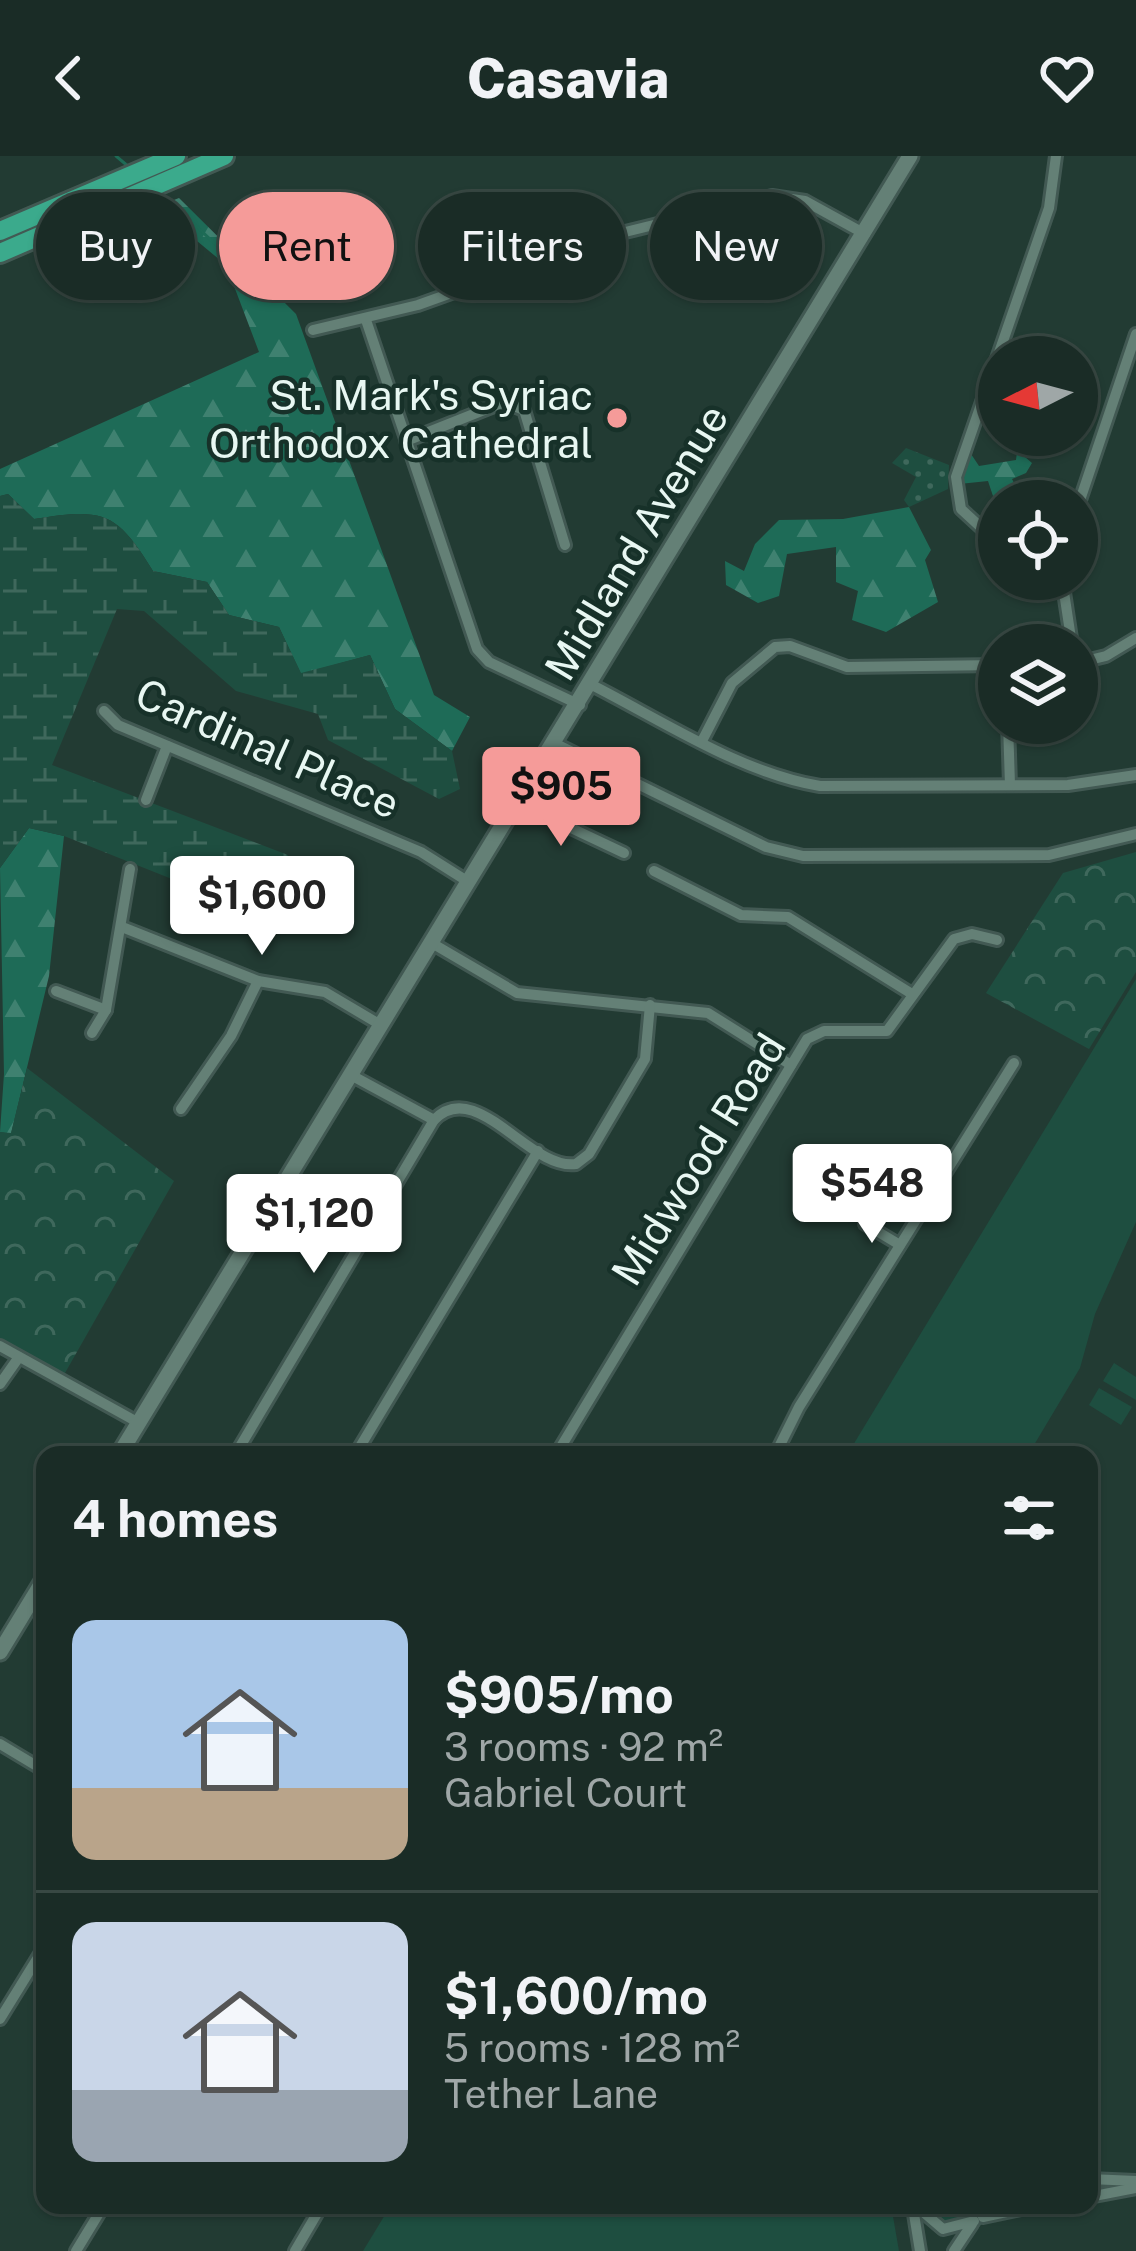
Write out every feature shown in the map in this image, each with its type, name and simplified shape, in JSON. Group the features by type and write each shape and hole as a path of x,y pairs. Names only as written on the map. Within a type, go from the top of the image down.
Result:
{"highway":[{"path":"0,231 176,156"},
{"path":"0,253 224,156"}],"street":[{"name":"Midland Avenue","path":"125,1446 379,1024 580,705 910,156"},
{"path":"978,525 961,509 956,477 1049,208 1056,156"},
{"path":"313,330 365,320 571,248 772,196 805,201 865,234"},
{"path":"365,320 477,649 489,662 580,705"},
{"path":"1087,480 1136,334"},
{"path":"406,441 504,402 517,404 524,410 565,544"},
{"path":"1098,658 1136,638"},
{"path":"702,741 732,683 776,647 790,646 847,667 978,664"},
{"path":"592,685 702,741 788,779 820,786 1068,785 1136,776"},
{"name":"Cardinal Place","path":"104,711 118,725 421,852 467,881"},
{"path":"556,744 766,847 803,856 1049,855 1136,834"},
{"path":"1009,744 1010,785"},
{"path":"146,800 167,746"},
{"path":"518,802 624,853"},
{"path":"92,1033 106,1010 130,869"},
{"path":"654,871 741,915 788,917 912,994"},
{"path":"122,927 258,981 326,992 379,1024"},
{"name":"Midwood Road","path":"561,1446 807,1039 824,1031 887,1031 954,939 973,934 997,940"},
{"path":"430,942 517,993 688,1007 722,1019 791,1065"},
{"path":"181,1109 231,1036 258,981"},
{"path":"56,991 106,1010"},
{"path":"240,1446 444,1109 463,1107 561,1165 589,1154 645,1059 650,1005"},
{"path":"780,1446 1014,1063"},
{"path":"349,1074 434,1120"},
{"path":"360,1446 538,1151"},
{"path":"865,1225 900,1245"},
{"path":"0,1346 139,1423"},
{"path":"0,1384 19,1357"},
{"path":"0,1652 36,1593"},
{"path":"0,1744 36,1766"},
{"path":"0,2019 36,1961"},
{"path":"1098,2180 1136,2184"},
{"path":"1098,2195 1136,2184"},
{"path":"76,2251 99,2214"},
{"path":"295,2251 317,2214"},
{"path":"915,2214 920,2251"},
{"path":"920,2214 943,2229 1000,2214"},
{"path":"958,2248 984,2214"}],"green space":[{"path":"195,214 219,238 219,259 195,239"},
{"path":"239,300 282,300 296,314 434,695 470,717 452,751 395,709 370,655 301,674 279,627 229,615 207,582 153,571 118,525 93,515 34,519 8,494 0,496 0,469 259,352"},
{"path":"906,448 949,465 948,489 909,507 904,500 916,477 892,463"},
{"path":"971,454 979,466 1025,456 1032,463 1012,480 959,484"},
{"path":"8,494 34,519 93,515 118,525 153,571 207,582 229,615 279,627 301,673 370,655 395,709 452,751 460,789 439,799 328,740 318,714 236,691 144,611 117,609 52,765 288,855 289,882 277,921 64,836 29,828 0,868 0,496"},
{"path":"909,507 931,550 925,560 938,602 886,632 852,620 858,591 836,582 836,547 787,554 779,596 758,603 726,585 725,561 744,571 755,544 779,520 843,519"},
{"path":"29,828 64,836 49,976 11,1134 0,1132 4,1074 0,868"},
{"path":"1136,852 1136,972 1089,1049 986,993 1063,873"},
{"path":"1136,979 1136,1222 1095,1314 1080,1368 1033,1446 852,1446"},
{"path":"27,1068 174,1181 61,1380 0,1346 0,1132 11,1133"},
{"path":"1114,1363 1136,1377 1136,1400 1103,1381"},
{"path":"1099,1388 1132,1407 1121,1425 1089,1405"},
{"path":"386,2214 893,2214 899,2251 363,2251"},
{"path":"932,2214 968,2214 945,2226"}],"waterway":[{"path":"116,156 129,167"},
{"path":"195,225 219,248"}],"place":[{"name":"St. Mark's Syriac Orthodox Cathedral","path":"617,418"}]}
